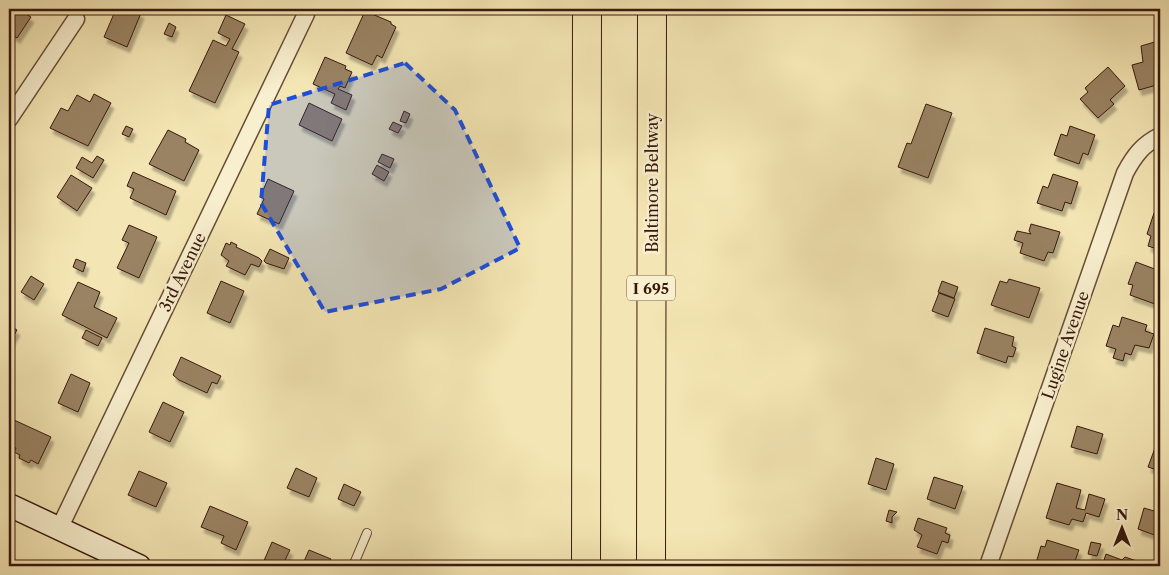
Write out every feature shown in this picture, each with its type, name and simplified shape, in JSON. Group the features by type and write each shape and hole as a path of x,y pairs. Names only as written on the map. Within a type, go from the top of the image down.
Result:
{"highway":[{"path":"586,566 587,9"},
{"name":"Baltimore Beltway","path":"651,566 652,9"}],"main road":[{"path":"9,505 133,565"}],"street":[{"name":"3rd Avenue","path":"59,529 306,14"},
{"path":"9,119 76,20"},
{"name":"Lugine Avenue","path":"988,566 1125,173 1136,154 1150,141 1160,136"}],"lane":[{"path":"354,566 367,533"}],"highlighted area":[{"path":"405,63 455,110 520,248 441,289 325,312 261,203 269,105"}],"building":[{"path":"9,9 18,9 31,17 17,38 9,32"},
{"path":"116,9 131,9 141,13 127,47 104,37"},
{"path":"365,11 391,22 396,27 382,58 377,55 372,65 346,53"},
{"path":"226,15 245,24 232,49 239,52 215,103 189,91 213,40 226,46 230,39 218,33"},
{"path":"169,23 176,27 172,37 164,34"},
{"path":"1158,41 1160,49 1160,84 1139,90 1132,65 1143,62 1141,46"},
{"path":"325,57 346,66 345,69 352,72 345,88 340,86 338,89 352,95 346,110 331,103 335,94 313,84"},
{"path":"1108,67 1125,86 1110,100 1114,104 1098,118 1080,99 1088,92 1085,88"},
{"path":"94,94 111,103 88,146 50,128 61,108 68,111 77,95 90,102"},
{"path":"309,103 342,119 332,141 299,125"},
{"path":"926,104 952,113 928,178 898,167 907,143 911,144"},
{"path":"404,111 410,114 406,123 400,121"},
{"path":"393,122 402,126 398,133 389,129"},
{"path":"126,126 133,129 129,137 122,134"},
{"path":"1070,126 1095,135 1088,155 1083,153 1079,164 1054,155 1061,134 1067,136"},
{"path":"168,130 186,139 185,142 199,150 184,181 149,164"},
{"path":"382,154 394,159 390,168 378,162"},
{"path":"97,156 104,160 93,178 76,168 82,157 92,163"},
{"path":"377,165 389,172 384,181 372,174"},
{"path":"133,172 176,191 166,215 130,198 134,189 127,186"},
{"path":"1053,174 1078,182 1071,204 1065,202 1062,211 1037,203 1043,186 1048,188"},
{"path":"71,175 92,188 77,211 57,197"},
{"path":"268,179 294,191 279,224 257,214 264,199 260,197"},
{"path":"1154,213 1160,215 1160,250 1148,246 1151,236 1147,234"},
{"path":"1031,224 1060,232 1053,253 1048,252 1044,261 1020,253 1023,243 1014,240 1017,231 1031,234 1029,231"},
{"path":"129,225 157,237 139,278 117,268 129,243 122,240"},
{"path":"231,242 237,245 236,247 259,258 262,261 259,267 251,264 245,275 226,266 229,261 221,255 226,243 230,245"},
{"path":"270,249 289,258 284,269 264,261"},
{"path":"76,259 86,263 83,272 73,267"},
{"path":"1136,262 1160,271 1157,281 1160,283 1160,289 1155,304 1130,295 1133,285 1128,284"},
{"path":"31,276 44,284 34,300 21,292"},
{"path":"1009,279 1040,288 1029,318 991,305 1000,281 1007,283"},
{"path":"221,281 244,291 230,323 207,313"},
{"path":"942,281 958,287 954,298 938,292"},
{"path":"78,282 100,292 94,307 117,318 107,338 62,315"},
{"path":"939,293 955,299 948,317 932,311"},
{"path":"1122,317 1147,325 1145,331 1154,334 1149,348 1135,345 1131,355 1125,353 1123,361 1113,358 1116,349 1106,346 1113,325 1119,327"},
{"path":"9,325 17,330 9,344"},
{"path":"985,328 1014,337 1012,346 1016,348 1013,357 1008,356 1006,363 977,353"},
{"path":"86,330 102,338 98,346 82,338"},
{"path":"181,357 221,376 217,384 212,382 207,393 179,380 173,375"},
{"path":"71,374 90,383 78,412 58,403"},
{"path":"163,402 184,412 170,442 149,432"},
{"path":"14,420 51,437 38,464 31,460 29,463 19,458 20,455 14,452 16,448 9,445 14,435 9,433"},
{"path":"1077,426 1103,434 1097,454 1071,447"},
{"path":"1155,448 1160,450 1160,471 1148,467"},
{"path":"876,458 894,464 886,490 868,484"},
{"path":"296,468 317,478 309,497 287,488"},
{"path":"139,471 167,483 156,507 128,495"},
{"path":"934,477 963,486 955,509 927,499"},
{"path":"1057,483 1081,490 1076,508 1085,510 1089,494 1105,499 1099,517 1086,513 1083,522 1072,519 1069,525 1046,518"},
{"path":"344,484 361,492 354,506 338,499"},
{"path":"210,506 248,522 236,550 221,543 224,536 201,527"},
{"path":"1156,507 1160,508 1160,537 1138,529 1144,508 1154,511"},
{"path":"889,510 897,512 892,517 892,523 886,521"},
{"path":"918,518 947,528 945,533 950,535 948,543 942,541 937,554 917,547 922,535 914,530"},
{"path":"1047,540 1079,550 1073,566 1047,566 1036,563 1041,546 1045,547"},
{"path":"272,542 290,550 282,566 270,566 263,563"},
{"path":"1091,542 1101,544 1097,556 1088,554"},
{"path":"309,550 331,559 328,566 302,566"},
{"path":"1106,554 1122,560 1125,557 1151,566 1102,566"}]}
